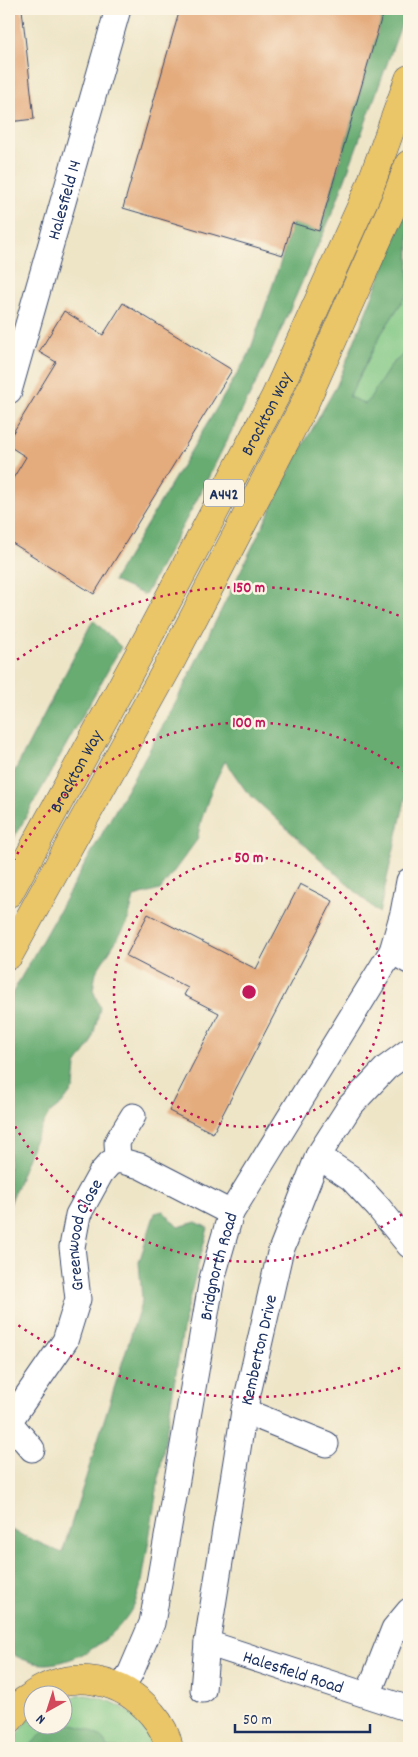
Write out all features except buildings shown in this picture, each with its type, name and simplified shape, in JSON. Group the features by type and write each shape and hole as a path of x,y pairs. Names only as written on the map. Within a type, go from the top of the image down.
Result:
{"main road":[{"name":"Brockton Way","path":"9,893 144,647 275,396 370,189 409,79"},
{"name":"Brockton Way","path":"9,955 169,665 302,409 395,201 409,164"},
{"path":"56,1684 72,1680 89,1679 106,1682 122,1688 148,1708 158,1721 170,1747"},
{"path":"9,1691 22,1692"},
{"path":"9,1720 22,1704"}],"street":[{"name":"Halesfield 14","path":"9,391 118,9"},
{"name":"Bridgnorth Road","path":"122,1688 152,1623 212,1279 231,1213 400,956 403,913 409,881"},
{"name":"Kemberton Drive","path":"203,1690 208,1643 244,1411 280,1253 318,1156 350,1106 386,1068 409,1051"},
{"path":"133,1116 117,1142 118,1160 140,1166 231,1213"},
{"path":"318,1156 351,1178 409,1245"},
{"name":"Greenwood Close","path":"9,1422 65,1341 78,1299 72,1248 78,1215 101,1172 110,1163 118,1160"},
{"path":"244,1411 326,1444"},
{"path":"9,1422 32,1449"},
{"path":"368,1695 394,1629 409,1611"},
{"name":"Halesfield Road","path":"208,1643 409,1709"}],"green space":[{"path":"384,9 407,9 334,209 270,355 200,494 145,595 113,581 249,354 292,223 320,231"},
{"path":"409,204 409,291 381,334 349,397 366,404 392,364 409,350 409,783 379,913 246,791 225,761 212,788 197,840 160,890 134,897 127,924 96,972 93,990 100,1008 91,1044 76,1065 74,1088 62,1104 49,1114 34,1141 9,1207 9,999 175,704 297,456 337,385"},
{"path":"409,291 409,350 392,364 366,405 349,398 381,334"},
{"path":"93,620 121,647 9,847 9,782"},
{"path":"163,1211 178,1227 196,1222 208,1228 186,1311 142,1582 134,1604 126,1618 108,1637 74,1658 49,1664 38,1664 9,1652 9,1529 62,1553 142,1300 139,1262 155,1213"},
{"path":"85,1695 108,1700 128,1711 144,1727 154,1748 108,1748 104,1741 29,1745 28,1748 12,1748 22,1728 22,1734 72,1734 72,1697"},
{"path":"72,1725 96,1734 105,1742 108,1748 28,1748 41,1734 72,1734"}]}
